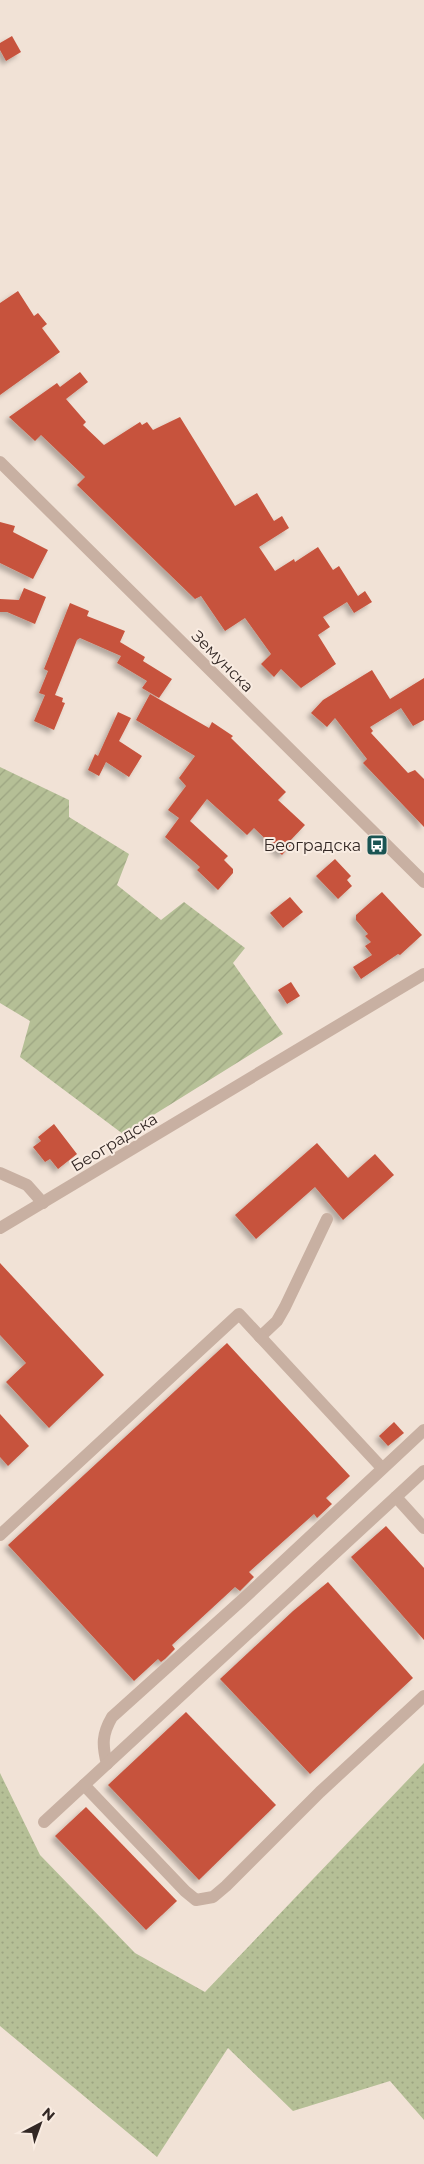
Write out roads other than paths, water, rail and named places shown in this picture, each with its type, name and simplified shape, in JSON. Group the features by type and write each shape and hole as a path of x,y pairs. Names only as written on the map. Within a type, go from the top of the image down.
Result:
{"street":[{"name":"Земунска","path":"0,462 424,882"},
{"name":"Београдска","path":"0,1228 424,974"},
{"path":"0,1173 27,1185 43,1203"},
{"path":"260,1336 272,1326 281,1314 326,1219"},
{"path":"0,1535 240,1314 382,1468"},
{"path":"107,1764 103,1746 104,1730 112,1717 242,1600 424,1430"},
{"path":"44,1822 424,1471"},
{"path":"396,1497 424,1528"},
{"path":"84,1785 185,1891 196,1900 213,1898 252,1862 320,1792 424,1696"}],"place":[{"name":"Београдска","path":"377,845"}]}
